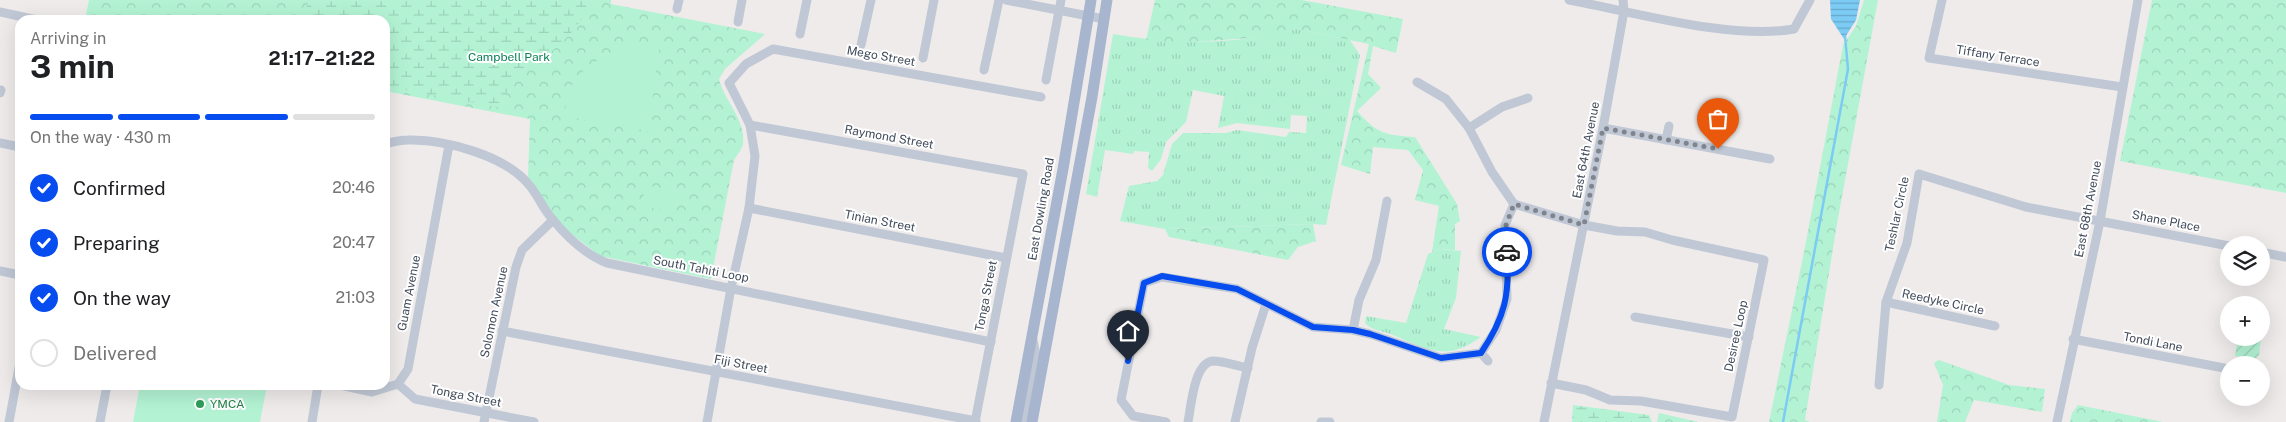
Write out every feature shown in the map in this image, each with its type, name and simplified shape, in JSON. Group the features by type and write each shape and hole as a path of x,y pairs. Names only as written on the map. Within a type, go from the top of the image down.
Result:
{"main road":[{"name":"East Dowling Road","path":"1016,422 1091,0"},
{"path":"1032,422 1107,0"}],"street":[{"path":"738,22 742,0"},
{"path":"800,34 807,0"},
{"path":"861,45 870,0"},
{"path":"923,58 934,0"},
{"path":"984,70 999,0"},
{"path":"1006,0 1104,19"},
{"path":"1046,80 1061,0"},
{"path":"1569,0 1689,24 1770,33 1794,29 1810,0"},
{"name":"East 64th Avenue","path":"1544,422 1603,128 1624,10 1623,0"},
{"name":"Tiffany Terrace","path":"1942,0 1929,58 2122,87"},
{"name":"East 68th Avenue","path":"2057,422 2100,221 2138,0"},
{"path":"0,12 15,15"},
{"name":"Mego Street","path":"750,126 729,83 746,64 773,49 1041,97"},
{"path":"1417,82 1446,99 1469,128 1492,172 1514,204 1584,225"},
{"path":"1469,128 1502,107 1528,98"},
{"path":"707,422 731,288 749,208 755,156 750,126"},
{"name":"Raymond Street","path":"750,126 1022,174"},
{"path":"1666,140 1669,126"},
{"path":"1603,128 1770,159"},
{"name":"South Tahiti Loop","path":"390,143 408,140 449,145 492,156 510,166 529,184 553,220 592,257 607,263 990,342"},
{"path":"0,143 15,146"},
{"name":"Guam Avenue","path":"398,384 408,369 449,145"},
{"name":"Tonga Street","path":"976,422 1022,174"},
{"name":"Teshlar Circle","path":"1880,384 1886,302 1907,243 1918,174 2026,207 2100,221"},
{"path":"1353,330 1359,300 1376,260 1387,201"},
{"path":"1166,422 1133,416 1121,400 1144,283 1162,276 1237,289 1313,327 1353,330 1441,358 1481,353 1496,330 1507,299 1506,225 1514,204"},
{"name":"Tinian Street","path":"749,208 1006,258"},
{"name":"Solomon Avenue","path":"484,422 516,267 522,250 553,220"},
{"name":"Shane Place","path":"2100,221 2220,244"},
{"name":"Desiree Loop","path":"1551,383 1586,390 1610,400 1641,400 1732,417 1749,337 1764,260 1672,240 1645,232 1617,231 1584,225"},
{"path":"2270,253 2286,256"},
{"path":"0,271 15,274"},
{"name":"Reedyke Circle","path":"1886,302 1995,326"},
{"path":"1235,422 1266,304"},
{"path":"1635,317 1749,337"},
{"name":"Fiji Street","path":"502,331 976,422"},
{"path":"1023,422 1036,355 1032,335"},
{"name":"Tondi Lane","path":"2074,339 2220,367"},
{"path":"1481,353 1488,361"},
{"path":"1188,422 1198,374 1202,366 1212,361 1248,368"},
{"path":"390,386 398,384"},
{"name":"Tonga Street","path":"398,384 415,399 534,422"},
{"path":"9,422 15,389"},
{"path":"100,422 106,390"},
{"path":"312,422 317,390"},
{"path":"363,390 372,392 378,390"},
{"path":"1321,422 1330,422"}],"green space":[{"path":"89,0 611,0 611,4 765,34 725,69 719,79 741,126 743,143 734,160 711,279 600,256 556,222 528,177 530,119 390,92 390,15 86,15"},
{"name":"Campbell Park","path":"310,0 590,0 579,22 560,44 517,80 510,80 502,108 390,87 390,15 302,15"},
{"path":"1155,0 1302,0 1403,19 1396,53 1373,46 1368,74 1381,88 1357,111 1376,129 1382,132 1415,137 1457,204 1460,221 1455,224 1455,250 1440,249 1432,252 1439,206 1415,200 1423,170 1408,150 1373,147 1370,174 1341,165 1369,44 1296,29 1266,37 1178,43 1146,40"},
{"path":"1864,0 1878,0 1837,224 1805,420 1810,422 1769,422 1805,247 1843,45 1856,26"},
{"path":"2152,0 2286,0 2286,193 2120,161"},
{"path":"1296,29 1350,40 1360,55 1326,225 1165,229 1120,221 1129,186 1157,181 1163,175 1172,144 1183,133 1226,133 1237,130 1286,137 1289,132 1306,133 1307,116 1291,115 1290,129 1237,123 1218,128 1224,96 1193,90 1186,122 1166,142 1161,159 1152,171 1148,168 1149,152 1134,151 1133,154 1105,150 1097,197 1086,194 1113,34 1159,40 1205,42 1251,38"},
{"path":"631,43 660,43 648,131 564,116 569,92 581,73 596,61"},
{"path":"645,185 675,191 671,212 642,206"},
{"path":"1313,224 1316,241 1298,247 1288,260 1169,237 1165,229"},
{"path":"1440,249 1461,251 1456,298 1444,329 1481,337 1469,345 1458,349 1437,351 1427,349 1368,326 1365,323 1366,316 1406,323 1428,254"},
{"path":"2237,346 2260,346 2258,356 2235,356"},
{"path":"1939,360 2009,385 2045,389 2042,412 1974,400 1965,422 1937,422 1943,385 1934,363"},
{"name":"YMCA","path":"139,390 266,390 260,422 133,422"},
{"path":"1573,405 1649,415 1652,422 1572,422"},
{"path":"2078,405 2163,422 2070,422 2072,413"},
{"path":"1659,413 1698,422 1657,422"}],"water":[{"path":"1830,0 1860,0 1856,20 1844,39 1831,19"}],"waterway":[{"path":"1783,422 1848,69 1845,36"}],"way so far":[{"path":"1507,252 1506,225 1514,204 1542,214 1584,225 1603,128 1718,149"}],"place":[{"name":"YMCA","path":"200,404"}],"route":[{"path":"1128,361 1144,283 1162,276 1237,289 1313,327 1353,330 1370,334 1441,358 1481,353 1496,330 1507,299 1507,252"}]}
